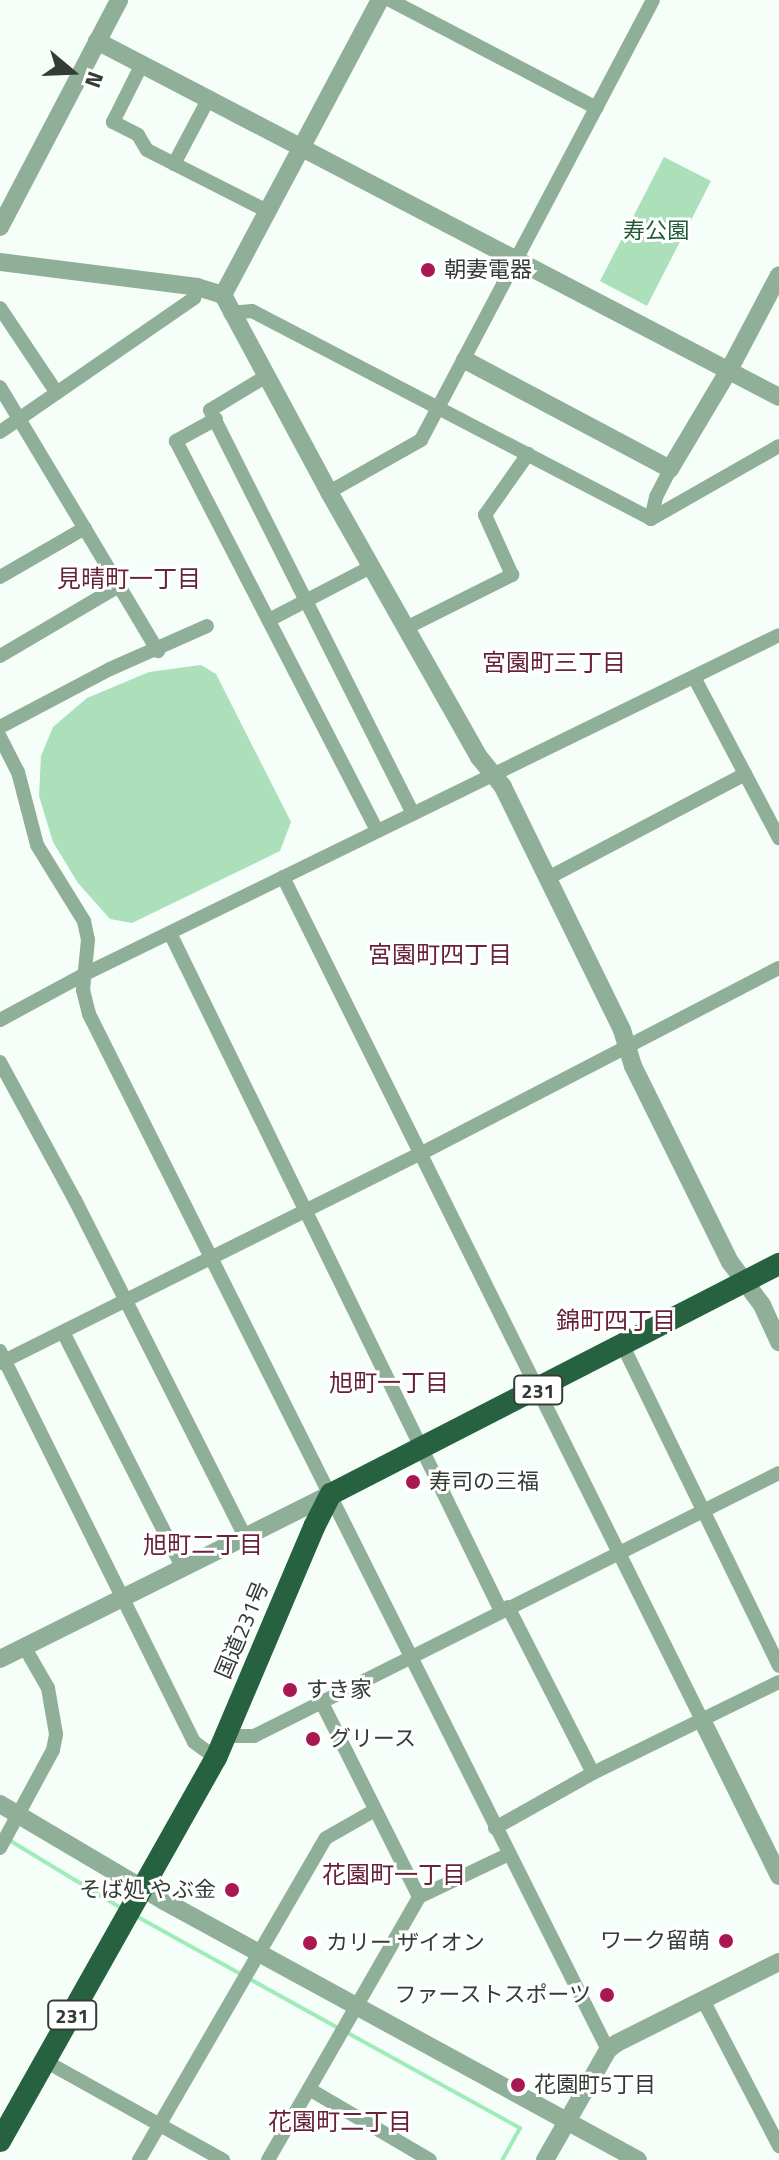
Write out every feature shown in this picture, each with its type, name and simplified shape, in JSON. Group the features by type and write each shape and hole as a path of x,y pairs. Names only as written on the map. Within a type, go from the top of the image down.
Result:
{"highway":[{"name":"231","path":"331,1494 537,1391 779,1264"},
{"name":"国道231号","path":"3,2129 144,1890 216,1758 331,1494"}],"street":[{"path":"0,227 119,0"},
{"path":"227,304 267,211 380,0"},
{"path":"390,0 597,108"},
{"path":"329,492 421,440 441,408 653,0"},
{"path":"97,41 302,145 779,397"},
{"path":"142,64 113,122 138,135 147,150 267,211"},
{"path":"174,164 209,98"},
{"path":"0,262 197,287 227,304 252,311 651,519"},
{"path":"651,519 656,497 670,469 729,370 779,275"},
{"path":"0,432 194,298 197,287"},
{"path":"227,304 371,567 493,775 503,787 628,1047 633,1066 744,1284 762,1305 779,1342"},
{"path":"0,308 57,393"},
{"path":"465,360 670,469"},
{"path":"265,377 210,410 413,814"},
{"path":"0,387 158,651"},
{"path":"216,419 176,441 377,831"},
{"path":"651,519 779,446"},
{"path":"406,628 512,575 485,515 528,454"},
{"path":"0,577 85,528"},
{"path":"269,620 371,567"},
{"path":"0,656 119,586"},
{"path":"0,727 110,669 158,651 207,626"},
{"path":"0,1020 85,974 695,679 779,635"},
{"path":"695,679 779,838"},
{"path":"0,737 18,772 37,845 84,921 88,940 83,990 89,1014 608,2050"},
{"path":"548,878 745,774"},
{"path":"283,877 779,1876"},
{"path":"170,933 505,1609 593,1773"},
{"path":"216,1758 194,1742 124,1595 2,1358 63,1332 213,1258 779,968"},
{"path":"0,1062 127,1301 245,1536"},
{"path":"63,1332 182,1567"},
{"path":"623,1346 779,1666"},
{"path":"226,1736 254,1736 779,1473"},
{"path":"0,1659 331,1494"},
{"path":"0,1848 53,1750 56,1734 48,1688 25,1648"},
{"path":"495,1828 593,1773 779,1682"},
{"path":"321,1701 419,1897"},
{"path":"0,1804 144,1890 638,2160"},
{"path":"139,2160 326,1838 375,1810"},
{"path":"268,2160 419,1897 509,1854"},
{"path":"545,2160 608,2050 779,1962"},
{"path":"703,2000 779,2146"},
{"path":"45,2061 223,2160"},
{"path":"309,2089 430,2160"}],"green space":[{"name":"寿公園","path":"664,157 711,181 647,306 600,281"},
{"path":"201,665 216,674 291,822 280,851 132,923 110,919 78,883 53,842 39,796 41,756 53,727 87,698 149,672"}],"waterway":[{"path":"9,1840 121,1908"},
{"path":"136,1916 338,2028"},
{"path":"346,2032 520,2128 502,2160"}],"place":[{"name":"朝妻電器","path":"428,270"},
{"name":"寿司の三福","path":"413,1482"},
{"name":"すき家","path":"290,1690"},
{"name":"グリース","path":"313,1739"},
{"name":"そば処 やぶ金","path":"232,1890"},
{"name":"ワーク留萌","path":"726,1941"},
{"name":"カリー ザイオン","path":"310,1943"},
{"name":"ファーストスポーツ","path":"607,1995"},
{"name":"花園町5丁目","path":"518,2085"}],"district":[{"name":"見晴町一丁目","path":"129,579"},
{"name":"宮園町三丁目","path":"554,663"},
{"name":"宮園町四丁目","path":"440,955"},
{"name":"錦町四丁目","path":"616,1321"},
{"name":"旭町一丁目","path":"389,1383"},
{"name":"旭町二丁目","path":"203,1545"},
{"name":"花園町一丁目","path":"394,1875"},
{"name":"花園町二丁目","path":"340,2122"}]}
